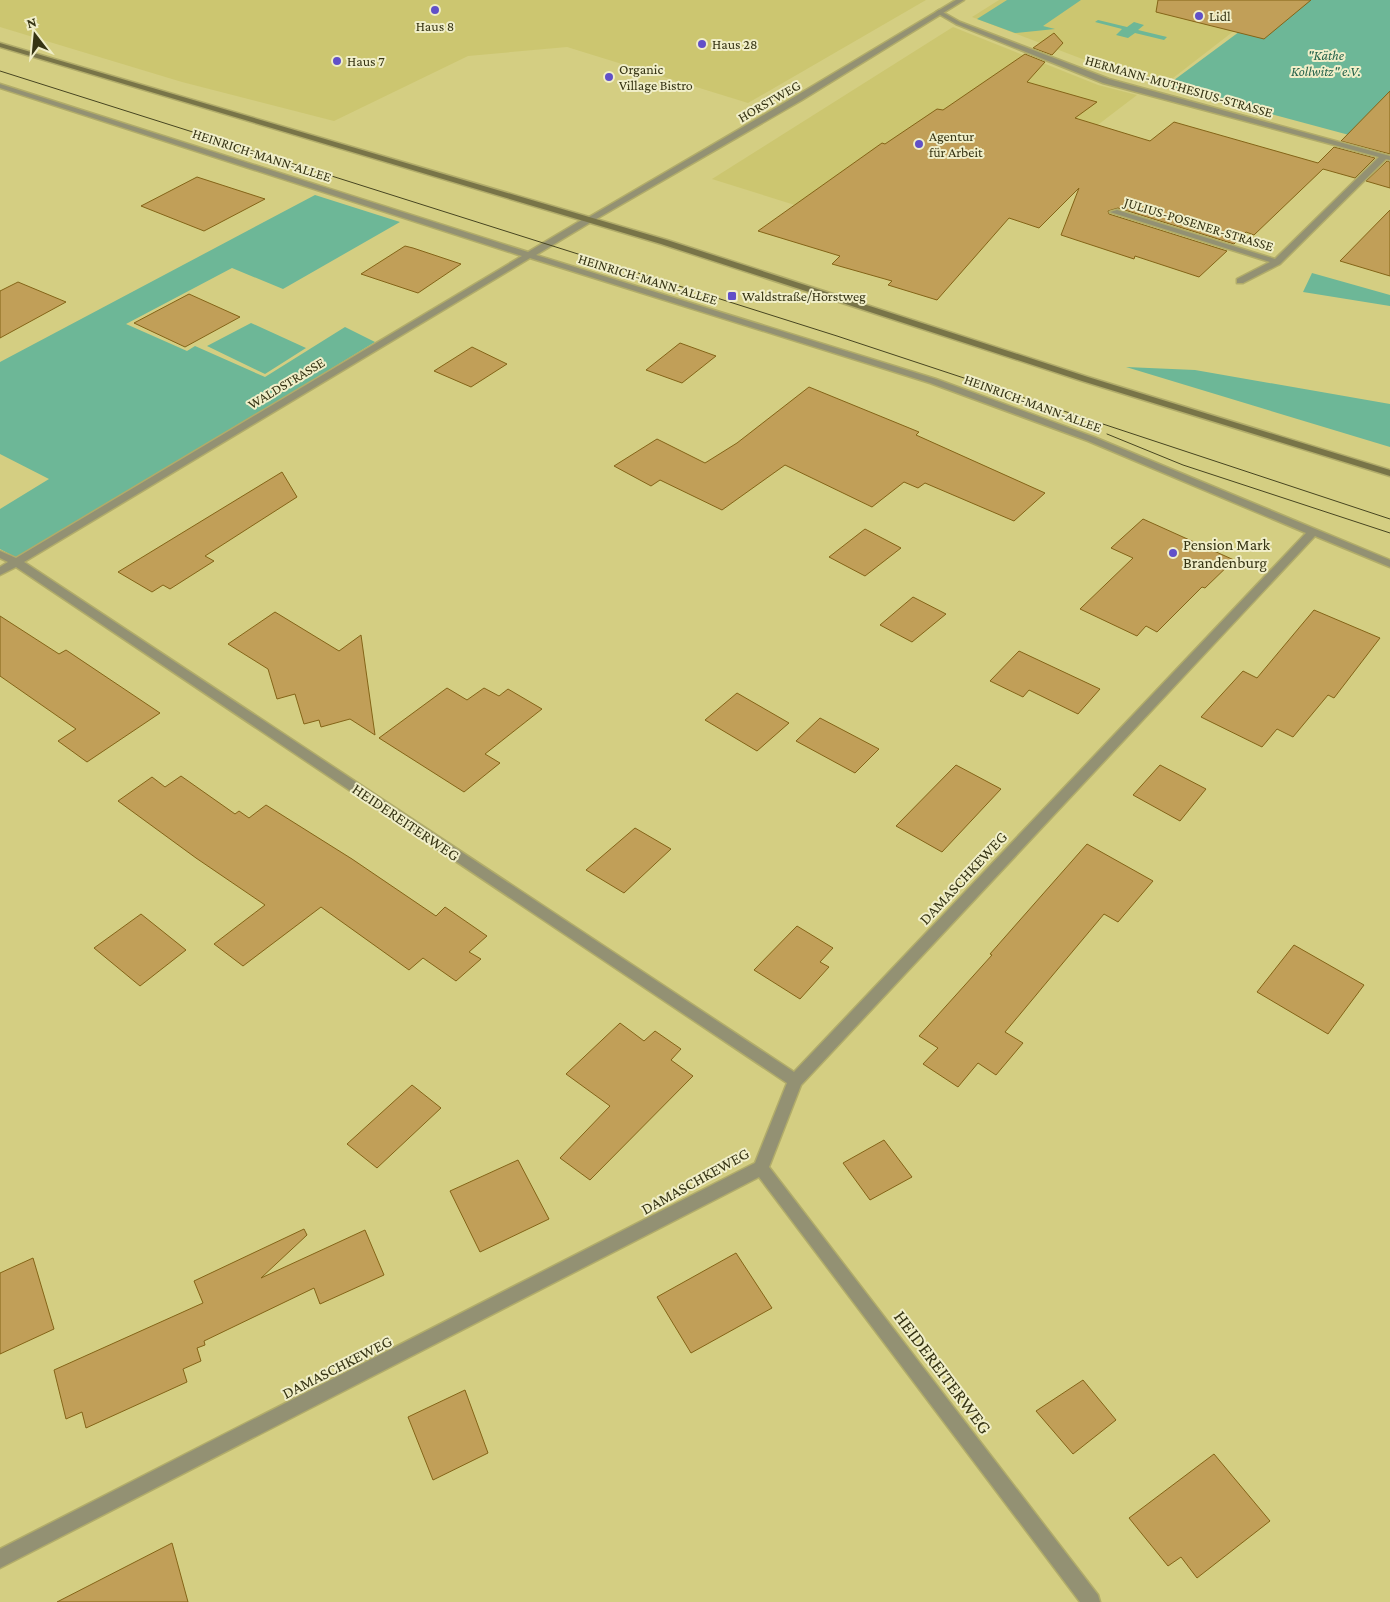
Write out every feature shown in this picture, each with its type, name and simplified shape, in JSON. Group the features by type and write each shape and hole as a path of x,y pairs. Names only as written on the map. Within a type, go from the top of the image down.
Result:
{"main road":[{"name":"HEINRICH-MANN-ALLEE","path":"0,45 588,220 785,281 1085,379 1390,473"}],"street":[{"name":"HORSTWEG","path":"588,220 799,98 961,0"},
{"name":"HERMANN-MUTHESIUS-STRASSE","path":"939,12 958,23 1106,81 1387,158"},
{"name":"HEINRICH-MANN-ALLEE","path":"0,86 528,256 933,381 1091,439 1390,564"},
{"name":"JULIUS-POSENER-STRASSE","path":"1240,281 1277,262 1387,158"},
{"name":"JULIUS-POSENER-STRASSE","path":"1114,212 1277,262"},
{"name":"WALDSTRASSE","path":"0,572 588,220"},
{"name":"DAMASCHKEWEG","path":"0,1559 761,1168 795,1081 1314,532"},
{"name":"HEIDEREITERWEG","path":"0,554 16,562 795,1081"},
{"name":"HEIDEREITERWEG","path":"761,1168 1091,1602"}],"shaded area":[{"path":"0,0 926,0 748,103 567,47 468,56 334,121 182,82 0,27"},
{"path":"999,0 1274,0 1164,85 1114,71 972,17"},
{"path":"953,27 1098,85 1137,95 935,249 712,179"}],"green space":[{"path":"1007,0 1081,0 1043,26 1055,29 1015,33 977,19"},
{"name":"\"Käthe Kollwitz\" e.V.","path":"1282,0 1390,0 1390,146 1166,86"},
{"path":"1098,20 1127,27 1134,22 1144,25 1138,30 1167,37 1164,40 1135,33 1128,38 1116,35 1122,29 1095,22"},
{"path":"315,195 400,222 283,289 232,268 126,324 187,351 195,346 265,377 345,327 375,342 19,559 0,549 0,509 49,479 0,454 0,362"},
{"path":"1312,273 1390,295 1390,306 1303,292"},
{"path":"251,323 306,348 265,374 207,346"},
{"path":"1126,367 1195,370 1390,404 1390,447"}],"building":[{"path":"1158,0 1311,0 1264,39 1156,12"},
{"path":"1054,33 1063,43 1052,55 1033,48"},
{"path":"1025,54 1045,62 1027,82 1097,102 1075,118 1150,141 1174,122 1318,163 1334,147 1375,158 1355,178 1323,169 1254,235 1246,232 1234,244 1118,208 1108,211 1109,214 1227,251 1199,277 1135,256 1134,259 1061,235 1079,188 1039,228 1009,218 937,300 888,285 892,281 832,264 840,256 758,231 882,143 885,144 937,109 943,110"},
{"path":"1390,91 1390,154 1341,141"},
{"path":"1387,161 1390,162 1390,188 1366,181"},
{"path":"197,177 265,199 204,231 141,206"},
{"path":"1390,210 1390,276 1340,261"},
{"path":"405,246 461,264 418,293 361,274"},
{"path":"18,282 66,302 0,338 0,291"},
{"path":"189,294 240,317 185,347 134,323"},
{"path":"680,343 716,356 682,383 646,370"},
{"path":"472,347 507,364 471,387 434,371"},
{"path":"809,387 919,432 916,435 1045,493 1014,521 925,483 918,488 904,482 872,507 785,465 722,510 660,480 651,486 614,466 657,439 705,463 737,443"},
{"path":"282,472 297,497 205,556 214,561 170,589 163,585 152,592 118,572"},
{"path":"1143,519 1234,560 1205,588 1202,587 1157,632 1146,626 1137,636 1080,609 1133,558 1111,548"},
{"path":"865,529 901,548 865,576 829,557"},
{"path":"913,597 946,614 912,642 880,625"},
{"path":"1314,610 1380,638 1334,698 1328,695 1293,737 1277,729 1262,747 1201,717 1243,671 1257,678"},
{"path":"275,612 339,651 361,635 375,735 350,719 321,727 319,720 304,724 295,694 277,699 268,669 228,644"},
{"path":"0,616 59,654 66,650 160,713 87,762 58,741 76,729 0,676"},
{"path":"1019,651 1100,689 1078,714 1029,690 1023,697 990,681"},
{"path":"447,688 467,700 484,688 499,696 508,689 542,709 485,754 500,763 464,792 379,738"},
{"path":"737,693 789,723 757,751 705,720"},
{"path":"820,718 879,749 855,773 796,741"},
{"path":"956,765 1001,789 942,852 896,826"},
{"path":"1160,765 1206,789 1180,821 1133,795"},
{"path":"181,776 235,814 239,811 249,818 266,805 352,859 436,916 445,907 487,936 469,952 481,959 456,981 423,958 409,970 321,907 243,966 214,944 265,905 118,801 152,777 165,787"},
{"path":"635,828 671,849 624,893 586,870"},
{"path":"1087,844 1153,881 1118,922 1104,914 1005,1032 1023,1043 996,1075 978,1063 958,1087 923,1064 938,1048 919,1036 992,955 990,954"},
{"path":"141,914 186,950 140,986 94,948"},
{"path":"797,926 833,948 820,962 829,967 800,999 754,970"},
{"path":"1294,945 1364,985 1328,1034 1257,992"},
{"path":"620,1023 644,1041 655,1031 681,1049 671,1060 693,1076 590,1180 560,1158 610,1106 566,1074"},
{"path":"412,1085 441,1108 377,1168 347,1144"},
{"path":"884,1140 912,1177 870,1200 843,1163"},
{"path":"518,1160 549,1219 480,1252 450,1191"},
{"path":"304,1229 307,1235 261,1278 365,1230 384,1275 320,1304 314,1288 204,1341 205,1345 197,1348 201,1361 183,1369 187,1382 86,1428 82,1412 66,1419 54,1370 203,1303 194,1281"},
{"path":"736,1253 772,1308 691,1353 657,1297"},
{"path":"33,1258 54,1329 0,1354 0,1273"},
{"path":"1083,1380 1116,1420 1073,1454 1036,1411"},
{"path":"465,1390 488,1453 433,1480 408,1417"},
{"path":"1214,1454 1270,1521 1197,1578 1181,1557 1168,1566 1129,1518"},
{"path":"172,1543 188,1602 57,1602"}],"tram line":[{"path":"0,71 837,336 1390,519"},
{"path":"1107,434 1183,465 1390,533"}],"place":[{"name":"Haus 8","path":"435,10"},
{"name":"Lidl","path":"1199,16"},
{"name":"Haus 28","path":"702,44"},
{"name":"Haus 7","path":"337,61"},
{"name":"Organic Village Bistro","path":"609,77"},
{"name":"Agentur für Arbeit","path":"919,144"},
{"name":"Waldstraße/Horstweg","path":"732,296"},
{"name":"Pension Mark Brandenburg","path":"1173,553"}]}
